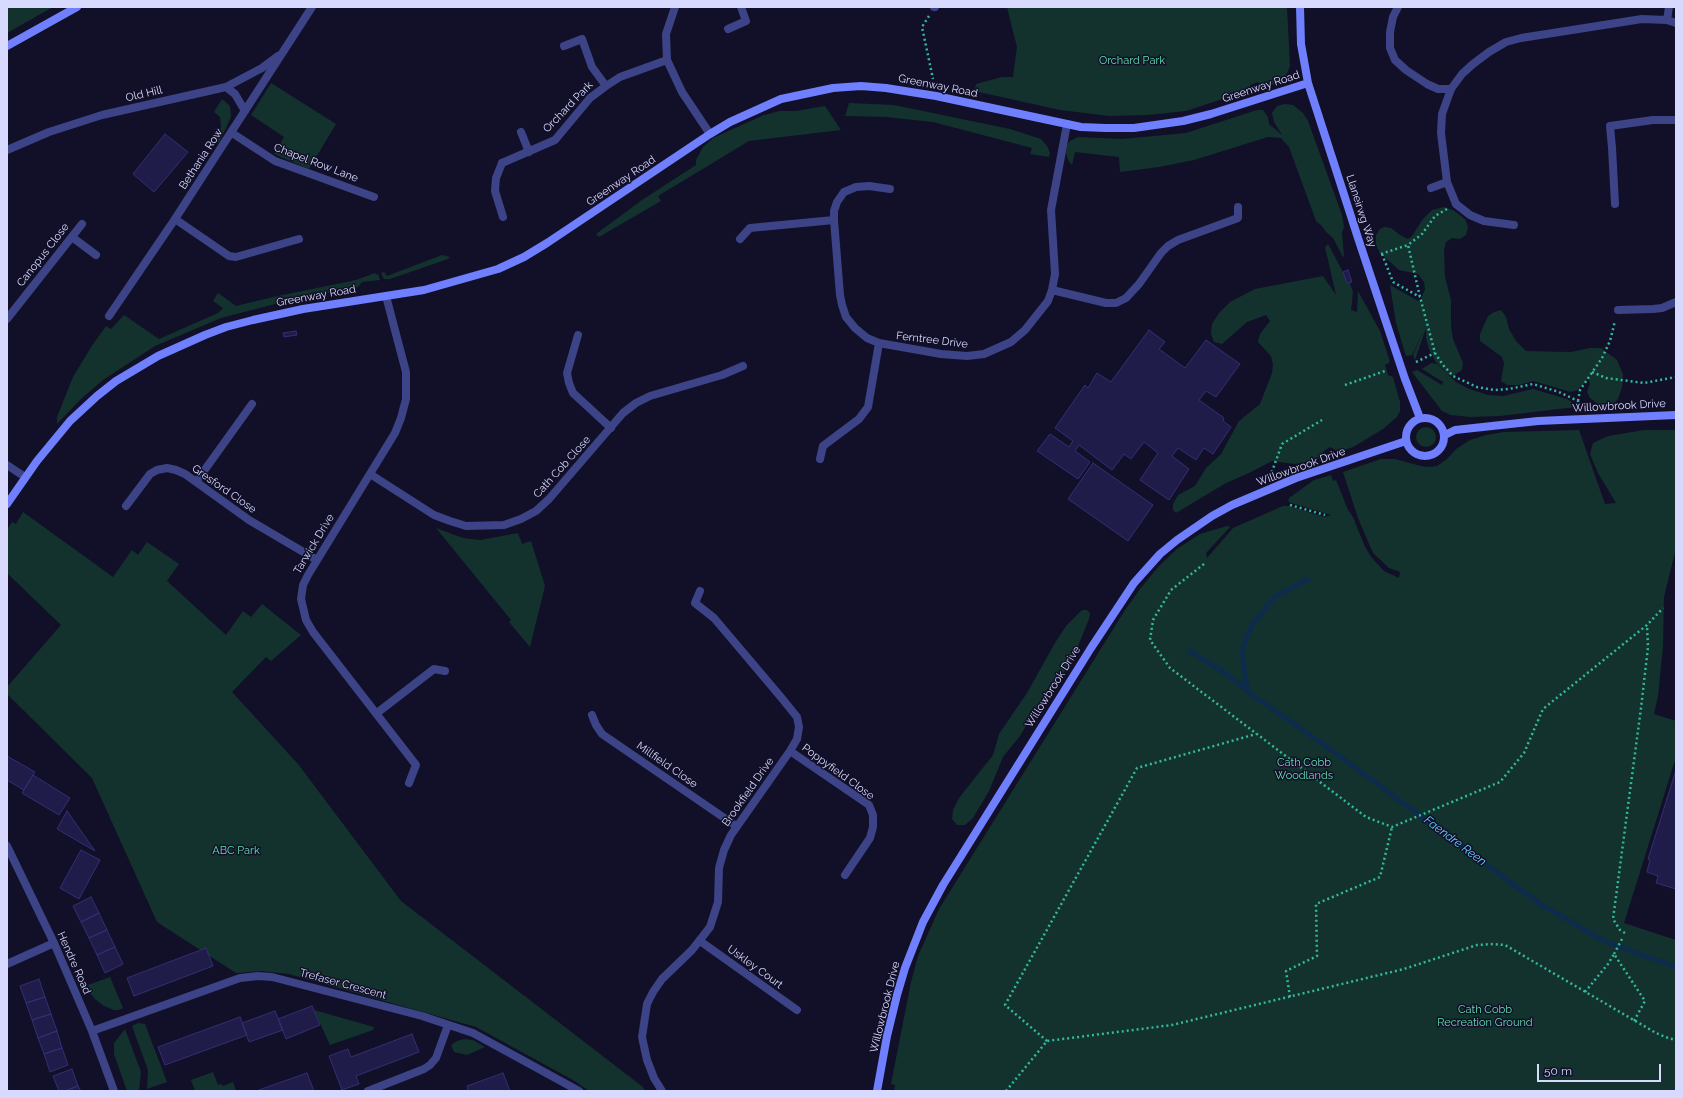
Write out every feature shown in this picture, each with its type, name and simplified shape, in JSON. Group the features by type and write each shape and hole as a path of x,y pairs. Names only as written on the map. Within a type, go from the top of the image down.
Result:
{"street":[{"path":"7,46 77,7"},
{"name":"Bethania Row","path":"109,316 232,133 282,52 312,7"},
{"path":"675,7 666,34 667,60 682,92 710,134"},
{"path":"728,29 746,21 741,7"},
{"name":"Llaneirwg Way","path":"1300,7 1301,44 1308,83 1365,260 1405,379 1420,418"},
{"path":"1398,7 1393,17 1390,32 1390,48 1395,60 1406,70 1427,84 1438,89 1451,88"},
{"path":"1667,20 1670,7"},
{"path":"1514,225 1484,221 1470,215 1456,204 1447,182 1441,133 1442,114 1451,88 1462,74 1489,52 1506,42 1521,38 1642,19 1667,20 1676,23"},
{"name":"Orchard Park","path":"564,46 582,39 592,68 606,86"},
{"name":"Old Hill","path":"7,150 49,132 102,115 226,87 262,68 282,52"},
{"name":"Orchard Park","path":"503,217 495,191 496,178 502,164 555,140 590,98 620,77 667,60"},
{"name":"Greenway Road","path":"7,504 52,441 70,421 97,396 139,366 158,356 226,327 253,320 303,309 424,290 498,269 524,257 578,223 710,134 736,119 781,99 833,88 861,86 893,88 930,94 1067,124 1120,128 1156,126 1183,121 1211,114 1308,83"},
{"path":"226,87 235,94 245,111"},
{"path":"1615,204 1610,126 1653,120 1676,120"},
{"name":"Ferntree Drive","path":"890,189 869,186 856,187 844,192 837,202 834,211 834,220 842,305 846,317 855,328 867,338 879,343 940,354 967,356 984,354 1011,342 1026,330 1048,301 1052,290 1055,274 1051,210 1067,124"},
{"path":"521,132 529,152"},
{"name":"Chapel Row Lane","path":"232,133 275,161 374,197"},
{"path":"1431,188 1447,182"},
{"path":"1052,290 1100,302 1116,303 1126,298 1139,284 1161,253 1168,246 1178,240 1238,218 1238,207"},
{"path":"175,219 229,256 236,257 298,239"},
{"path":"740,239 750,228 834,220"},
{"name":"Canopus Close","path":"7,319 82,224"},
{"path":"72,237 96,255"},
{"name":"Tarwick Drive","path":"386,296 406,372 406,399 401,418 395,433 317,560 303,586 301,599 306,620 313,632 416,765 409,783"},
{"path":"1618,310 1653,310 1676,302"},
{"path":"578,335 567,373 569,383 573,393 611,428"},
{"path":"820,459 823,446 859,420 868,407 879,343"},
{"name":"Cath Cob Close","path":"370,474 434,515 466,526 504,525 521,519 536,511 561,487 623,413 636,404 650,396 722,375 742,366"},
{"path":"196,482 252,404"},
{"name":"Willowbrook Drive","path":"1445,435 1455,430 1538,422 1676,415"},
{"path":"1420,418 1435,420 1442,426 1445,435 1445,442 1441,450 1435,455 1428,457 1420,456 1413,453 1408,446 1406,441 1406,432 1409,427 1420,418"},
{"name":"Willowbrook Drive","path":"877,1091 896,995 904,968 923,922 948,878 1097,638 1134,583 1151,564 1177,540 1212,516 1264,491 1296,478 1406,441"},
{"path":"7,465 25,478"},
{"name":"Gresford Close","path":"126,506 150,474 157,470 167,468 176,470 196,482 249,520 317,560"},
{"name":"Brookfield Drive","path":"662,1091 654,1078 647,1060 642,1037 647,1004 653,992 665,975 700,941 710,927 718,902 719,868 724,850 736,826 790,751 797,739 799,727 796,717 714,618 695,603 700,592"},
{"path":"377,713 434,669 445,671"},
{"name":"Millfield Close","path":"592,715 602,734 736,826"},
{"name":"Poppyfield Close","path":"790,751 869,805 873,814 873,827 870,838 844,875"},
{"name":"Hendre Road","path":"7,846 54,943 92,1031 114,1091"},
{"name":"Uskley Court","path":"700,941 797,1010"},
{"path":"7,964 54,943"},
{"name":"Trefaser Crescent","path":"92,1031 240,978 258,976 272,977 422,1016 473,1033 579,1091"},
{"path":"368,1091 424,1069 430,1065 436,1058 448,1025"}],"path":[{"path":"933,78 922,27 935,7"},
{"path":"1365,260 1408,245 1422,234 1434,216 1456,204"},
{"path":"1408,245 1435,353 1453,376 1477,387 1494,390 1509,389 1533,384 1559,392 1578,401"},
{"path":"1382,254 1393,282 1420,297"},
{"path":"1580,407 1578,401 1580,390 1602,358 1610,341 1614,326 1615,312 1618,310"},
{"path":"1416,362 1435,353"},
{"path":"1345,385 1385,371"},
{"path":"1592,372 1606,378 1644,383 1676,377"},
{"path":"1264,491 1282,444 1322,420"},
{"path":"1290,505 1325,515"},
{"path":"1204,564 1171,590 1154,620 1150,640 1170,668 1366,817 1392,827 1500,782 1524,753 1543,709 1647,625 1663,608"},
{"path":"1625,933 1620,930 1613,919 1641,708 1648,647 1647,625"},
{"path":"1047,1041 1005,1005 1138,768 1256,734"},
{"path":"1290,997 1286,971 1318,956 1316,904 1380,877 1392,827"},
{"path":"1585,992 1608,964 1622,939"},
{"path":"1006,1091 1047,1041 1172,1025 1404,969 1477,946 1492,944 1505,945 1656,1034 1676,1040"},
{"path":"1614,954 1645,1001 1634,1021"}],"green space":[{"path":"7,7 53,7 7,33"},
{"name":"Orchard Park","path":"1007,7 1287,7 1290,66 1286,76 1275,84 1262,86 1258,82 1250,85 1250,90 1186,111 1148,115 1109,116 1060,110 974,91 976,84 1002,77 1013,77 1017,47"},
{"path":"271,83 336,124 309,169 274,154 284,137 251,115"},
{"path":"222,99 230,106 231,117 219,143 216,141 221,127 220,117 214,112"},
{"path":"849,103 894,105 1010,129 1041,139 1047,146 1050,153 1049,157 1030,154 1032,148 933,122 886,117 845,116"},
{"path":"1285,104 1293,105 1303,113 1308,121 1342,215 1344,227 1342,233 1343,257 1333,238 1316,221 1289,147 1281,138 1268,137 1194,160 1159,167 1120,172 1119,157 1075,152 1072,165 1068,160 1066,153 1067,145 1070,141 1078,137 1122,139 1186,133 1257,110 1263,110 1268,117 1269,124 1282,135 1274,122 1272,113 1277,106"},
{"path":"825,106 841,130 749,141 658,196 661,201 599,237 596,234 642,200 696,165 696,160 703,147 713,138 764,115 780,111 796,111"},
{"path":"1444,207 1453,210 1465,219 1468,227 1466,235 1460,239 1452,238 1446,242 1444,250 1445,277 1451,300 1451,326 1453,339 1463,363 1462,370 1453,376 1449,375 1436,362 1429,349 1426,338 1426,328 1415,360 1413,355 1423,332 1412,355 1406,356 1396,323 1390,285 1420,302 1425,289 1424,282 1418,274 1399,270 1380,253 1376,245 1376,235 1380,229 1384,227 1391,228 1408,239 1432,210"},
{"path":"1328,244 1343,272 1347,283 1350,283 1353,292 1351,310 1357,312 1358,291 1380,331 1390,362 1385,365 1388,375 1393,377 1400,402 1400,411 1397,417 1383,429 1353,447 1339,452 1330,447 1324,451 1318,459 1308,462 1294,464 1272,461 1226,483 1176,513 1173,510 1173,504 1178,495 1195,486 1206,468 1221,454 1239,421 1260,404 1272,373 1273,365 1271,356 1258,342 1260,334 1270,321 1266,315 1247,322 1222,344 1214,342 1211,334 1212,324 1219,313 1230,302 1255,289 1323,276 1336,295 1325,247"},
{"path":"442,255 450,257 390,279 384,279 381,273 384,272 387,276"},
{"path":"375,273 376,275 378,274 380,280 362,282 358,287 283,302 221,318 155,346 103,380 81,399 57,424 57,417 73,377 91,347 106,326 111,329 124,315 159,339 218,313 223,308 213,301 218,293 236,306 356,280"},
{"path":"1501,310 1506,317 1509,329 1516,341 1526,351 1571,352 1590,348 1601,348 1617,360 1623,374 1622,387 1618,399 1612,406 1602,407 1590,398 1587,392 1590,383 1588,379 1577,390 1571,392 1533,381 1519,385 1507,385 1501,381 1504,363 1502,357 1480,341 1480,334 1488,316"},
{"path":"1431,363 1437,364 1456,382 1469,389 1488,395 1503,396 1533,389 1567,399 1572,402 1575,407 1500,416 1470,417 1451,415 1442,411 1412,372 1417,370 1442,385 1443,382 1422,369"},
{"path":"1426,427 1433,430 1436,437 1433,444 1426,447 1419,444 1416,437 1419,430"},
{"name":"Cath Cobb Woodlands","path":"1579,430 1605,504 1616,503 1598,473 1590,454 1593,443 1608,436 1644,430 1676,430 1675,552 1664,597 1663,647 1658,696 1654,714 1676,721 1676,757 1624,923 1676,940 1676,1091 894,1091 895,1085 891,1084 911,982 918,956 939,909 1125,610 1159,566 1177,549 1200,534 1227,526 1230,527 1206,553 1207,558 1233,528 1283,506 1289,506 1325,517 1331,515 1288,501 1289,498 1314,480 1331,475 1333,481 1336,480 1365,547 1372,558 1384,571 1399,578 1400,572 1389,568 1373,553 1358,518 1343,472 1381,459 1395,459 1429,467 1437,466 1447,459 1456,449 1470,440 1486,435 1504,432"},
{"name":"ABC Park","path":"23,512 113,577 132,550 138,555 147,542 179,564 167,581 226,635 243,611 251,617 262,604 301,635 271,661 266,657 232,692 298,764 401,901 643,1087 645,1091 589,1091 573,1080 476,1027 289,974 261,971 236,973 157,922 92,778 7,694 7,687 61,625 7,573 7,530 12,522 16,524"},
{"path":"436,528 463,538 480,540 518,533 522,544 531,541 545,586 530,647 509,622 511,620"},
{"path":"1082,610 1087,610 1090,613 1089,619 1074,656 1066,670 1048,691 1020,736 1003,757 989,791 973,818 965,825 957,825 952,819 953,810 959,798 993,755 999,734 1027,693 1066,626"},
{"path":"110,977 123,1008 119,1010 114,1010 104,1006 95,999 91,994 88,985"},
{"path":"314,1010 374,1027 373,1030 330,1045"},
{"path":"138,1023 145,1024 167,1082 147,1089 148,1070 132,1026"},
{"path":"125,1029 141,1072 139,1091 127,1091 114,1054 114,1043"},
{"path":"464,1039 473,1040 485,1047 467,1055 454,1052 451,1045"},
{"path":"213,1072 218,1085 221,1084 223,1086 233,1082 236,1091 195,1091 191,1080"}],"building":[{"path":"165,134 188,152 154,192 133,174"},
{"path":"1348,270 1352,282 1347,283 1343,272"},
{"path":"1149,330 1165,342 1159,349 1185,368 1206,340 1240,364 1216,397 1206,391 1199,400 1224,418 1223,421 1231,427 1213,454 1204,448 1196,460 1178,448 1172,456 1189,469 1169,500 1140,480 1158,453 1144,442 1131,459 1124,454 1112,470 1079,445 1075,451 1090,462 1078,479 1037,451 1050,434 1069,447 1073,441 1055,428 1085,385 1088,388 1097,373 1111,382"},
{"path":"296,331 297,335 284,337 283,333"},
{"path":"1093,463 1153,505 1128,541 1068,499"},
{"path":"7,756 35,772 24,790 7,780"},
{"path":"1676,770 1676,889 1656,883 1658,876 1647,872 1650,860 1648,859"},
{"path":"33,775 70,798 59,815 22,793"},
{"path":"67,811 95,851 57,829"},
{"path":"81,850 100,860 79,899 60,888"},
{"path":"91,897 99,913 81,922 73,906"},
{"path":"99,913 107,930 89,938 81,922"},
{"path":"107,930 115,947 97,955 89,938"},
{"path":"115,947 123,964 105,973 97,955"},
{"path":"206,948 213,966 134,996 127,978"},
{"path":"39,979 45,997 26,1003 20,986"},
{"path":"45,997 51,1014 32,1020 26,1003"},
{"path":"312,1006 320,1025 286,1039 278,1019"},
{"path":"275,1011 283,1030 249,1042 242,1023"},
{"path":"51,1014 57,1031 38,1038 32,1020"},
{"path":"240,1017 247,1035 165,1065 158,1047"},
{"path":"57,1031 62,1048 44,1054 38,1038"},
{"path":"412,1034 419,1052 356,1076 359,1084 342,1090 329,1056 348,1049 351,1057"},
{"path":"62,1048 68,1065 50,1072 44,1054"},
{"path":"72,1069 78,1086 65,1091 59,1091 53,1076"},
{"path":"307,1073 314,1091 256,1091"},
{"path":"503,1073 510,1091 468,1091 467,1086"},
{"path":"78,1086 81,1091 65,1091"}],"waterway":[{"name":"Faendre Reen","path":"1247,691 1242,649 1252,625 1275,597 1308,579"},
{"name":"Faendre Reen","path":"1190,651 1221,670 1259,700 1319,741 1540,904 1606,942 1676,967"}],"park label":[{"name":"Cath Cobb Recreation Ground","path":"1485,1016"}]}
